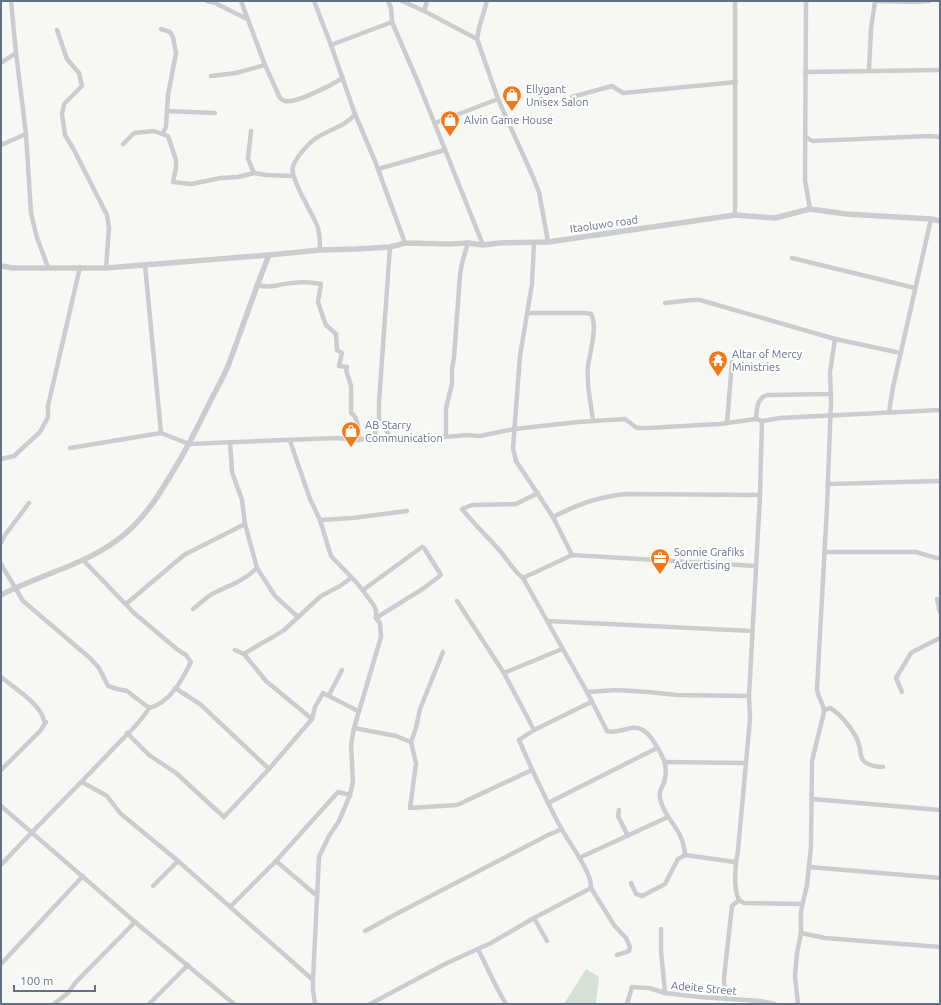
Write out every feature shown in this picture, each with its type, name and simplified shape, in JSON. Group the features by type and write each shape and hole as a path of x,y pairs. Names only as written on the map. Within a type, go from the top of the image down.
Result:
{"street":[{"path":"11,1 26,134 31,213 37,238 48,267"},
{"path":"207,1 219,5 247,19"},
{"path":"241,1 265,66 280,98 284,101 290,101 320,91 343,78"},
{"path":"314,1 355,114 378,170 405,243"},
{"path":"388,1 391,8 392,22 435,123 483,245"},
{"path":"402,1 477,39"},
{"path":"424,11 427,1"},
{"path":"487,1 477,39 498,99 539,192 548,242"},
{"path":"735,1 735,215"},
{"path":"806,1 805,180 810,209"},
{"path":"869,70 870,28 875,2 929,1"},
{"path":"331,45 392,22"},
{"path":"57,30 67,59 79,73 82,86 64,104 62,114 65,135 107,215 109,228 106,268"},
{"path":"161,30 170,32 174,37 176,48 168,95 166,127 162,134"},
{"path":"1,63 16,53"},
{"path":"211,76 236,73 265,66"},
{"path":"805,72 940,70"},
{"path":"572,97 612,86 623,93 736,82"},
{"path":"435,123 498,99"},
{"path":"167,111 215,113"},
{"path":"320,250 320,236 317,226 292,176 292,167 310,143 319,135 350,121 355,114"},
{"path":"123,144 134,133 154,131 168,136 176,160 173,182 191,184 254,173 292,176"},
{"path":"251,132 248,159 254,173"},
{"path":"1,145 26,134"},
{"path":"806,137 812,141 929,136 940,137"},
{"path":"378,170 445,150"},
{"name":"Itaoluwo road","path":"1,266 14,268 106,268 320,250 390,247 405,243 468,243 483,245 499,243 534,243 735,215 775,218 810,209 846,214 931,219 940,222"},
{"path":"889,412 931,219"},
{"path":"446,436 446,408 452,384 460,275 468,243"},
{"path":"534,243 532,278 520,356 513,448 516,461 553,517 572,555"},
{"path":"374,436 379,420 390,247"},
{"path":"1,595 14,588 84,561 116,542 130,531 154,503 189,444 227,367 269,255"},
{"path":"792,258 915,288"},
{"path":"145,265 161,433"},
{"path":"1,459 14,456 40,432 48,418 48,406 80,267"},
{"path":"257,285 271,287 292,283 309,282 320,284 318,302 325,324 336,334 336,350 342,353 339,366 347,367 346,370 351,386 351,413 356,419 359,440"},
{"path":"665,303 700,300 835,339 901,353"},
{"path":"527,313 585,313 591,314 593,317 594,327 587,375 593,421"},
{"path":"798,1004 795,976 796,953 800,933 802,904 805,898 810,867 812,761 825,710 824,706 819,700 817,689 828,484 830,372 835,339"},
{"path":"727,423 732,362"},
{"path":"756,419 758,403 767,395 830,394"},
{"path":"70,448 161,433 189,444 336,438 359,440 374,436 412,440 446,436 480,436 514,429 625,419 639,428 727,423 756,419 762,421 780,418 940,410"},
{"path":"379,420 392,439"},
{"path":"762,421 760,495 749,696 750,719 738,850 735,862 736,890 739,900 747,904 802,904"},
{"path":"290,441 310,499 320,520 331,556 363,590 376,610 376,618 380,623 381,637 354,728 351,745 353,781 350,795 340,821 329,836 319,857 313,980 316,1004"},
{"path":"230,442 232,472 242,500 245,524 257,568 275,596 298,617"},
{"path":"828,484 940,481"},
{"path":"538,493 516,504 472,505 462,509 499,550 515,572 523,578 587,692 607,731 617,732 628,729 640,729 644,730 652,738 665,762 665,780 659,796 668,817 681,834 685,854"},
{"path":"553,517 576,506 607,496 626,494 760,495"},
{"path":"1,542 29,503"},
{"path":"320,520 353,518 407,511"},
{"path":"126,604 184,555 245,524"},
{"path":"363,590 422,547 441,575 424,588 376,618"},
{"path":"825,552 916,552 940,558"},
{"path":"523,578 572,555 756,566"},
{"path":"1,865 82,782 127,733 143,719 149,708 162,703 176,688 191,662 186,655 147,625 84,561"},
{"path":"1,564 12,580 14,588 23,601 90,658 99,668 108,686 128,691 149,708"},
{"path":"193,609 215,592 229,587 245,578 257,568"},
{"path":"244,654 284,630 321,596 340,586 351,578"},
{"path":"937,599 940,612"},
{"path":"457,601 504,674 534,730"},
{"path":"548,621 752,631"},
{"path":"902,692 896,678 909,656 918,649 940,638"},
{"path":"504,674 562,649"},
{"path":"235,650 244,654 266,681 312,719"},
{"path":"443,652 420,709 411,742 416,763 410,808 457,805 532,770"},
{"path":"329,695 342,670"},
{"path":"1,677 35,705 46,722 40,731 1,770"},
{"path":"176,688 200,704 269,769"},
{"path":"587,692 617,690 677,695 749,696"},
{"path":"127,733 149,755 176,773 224,817 269,769 312,719 315,707 323,692 358,711"},
{"path":"591,702 534,730 519,740 548,802 590,879 591,888 614,925 622,932 628,941 630,947 629,951 616,955"},
{"path":"825,710 830,708 840,715 857,739 861,758 864,762 871,766 883,767"},
{"path":"354,728 396,736 411,742"},
{"path":"548,802 657,748"},
{"path":"665,762 701,761 745,763"},
{"path":"82,782 107,796 120,813 178,861 313,980"},
{"path":"230,907 276,861 338,792 350,795"},
{"path":"812,799 940,810"},
{"path":"1,806 135,922 234,1004"},
{"path":"619,810 618,816 628,836"},
{"path":"579,858 668,817"},
{"path":"366,931 464,878 562,829"},
{"path":"631,883 636,894 642,896 653,891 667,882 678,859 685,854 735,862"},
{"path":"153,886 178,861"},
{"path":"276,861 316,895"},
{"path":"810,867 940,878"},
{"path":"1,964 83,876"},
{"path":"370,1004 447,963 478,949 591,888"},
{"path":"725,999 724,978 732,906 739,900"},
{"path":"534,918 548,941"},
{"path":"54,1004 68,993 76,982 135,922"},
{"path":"661,929 661,952 665,993"},
{"path":"800,933 825,938 940,947"},
{"path":"478,949 506,1004"},
{"path":"149,1004 188,965"},
{"name":"Adeite Street","path":"627,1004 632,987 649,988 665,993 761,1001 776,1004"}],"shaded area":[{"path":"586,969 599,977 596,1004 564,1004"}],"place":[{"name":"Ellygant Unisex Salon","path":"512,112"},
{"name":"Alvin Game House","path":"450,137"},
{"name":"Altar of Mercy Ministries","path":"718,377"},
{"name":"AB Starry Communication","path":"351,448"},
{"name":"Sonnie Grafiks Advertising","path":"660,575"}]}
